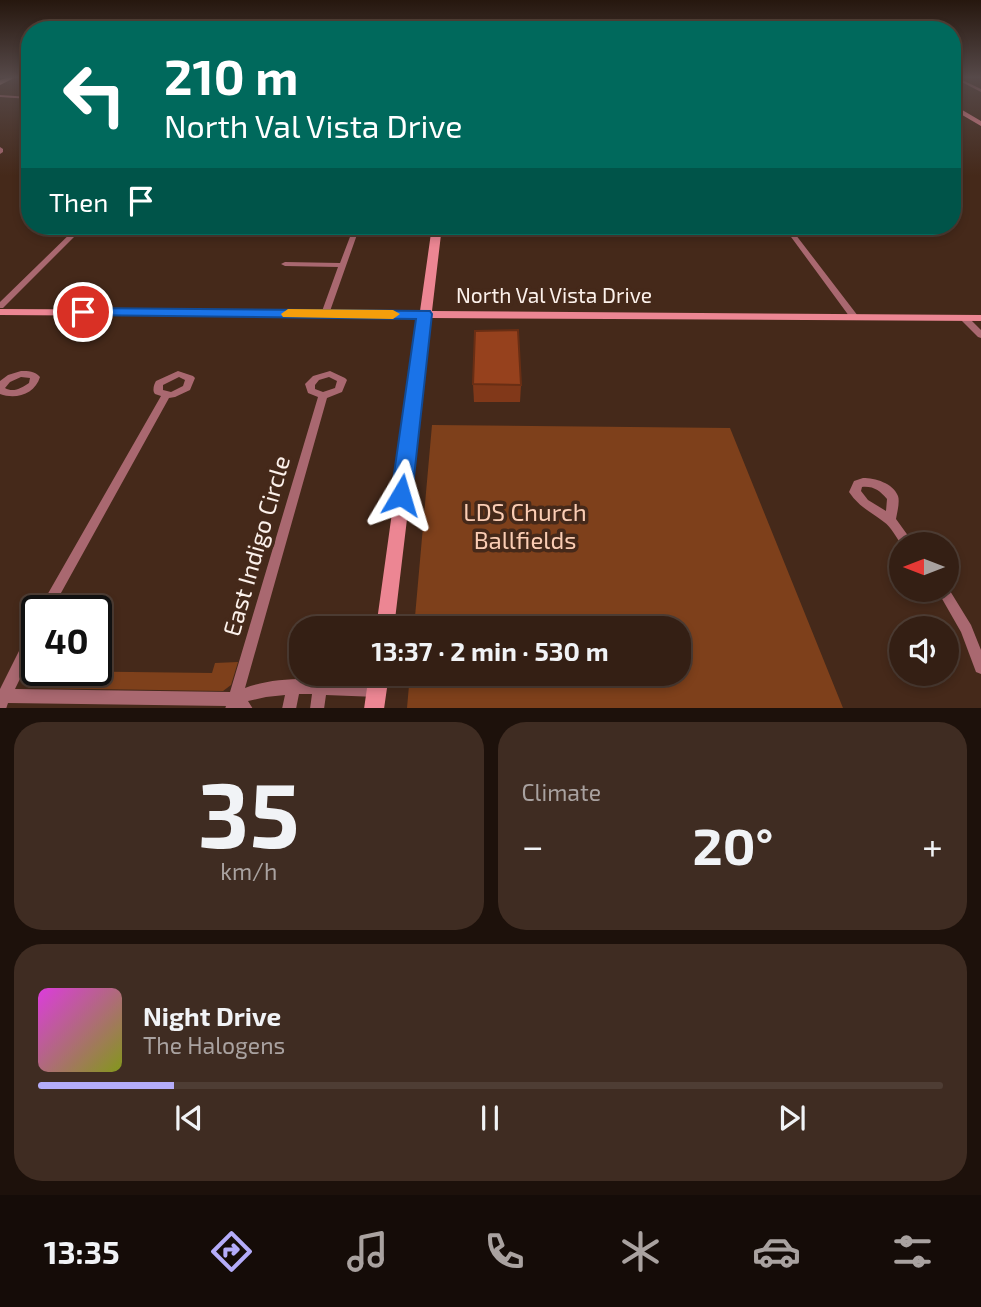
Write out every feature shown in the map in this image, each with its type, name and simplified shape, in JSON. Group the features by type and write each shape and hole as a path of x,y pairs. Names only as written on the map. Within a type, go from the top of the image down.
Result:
{"main road":[{"path":"961,112 981,124"},
{"path":"386,616 436,235"},
{"name":"North Val Vista Drive","path":"0,312 981,318"}],"street":[{"path":"0,306 73,235"},
{"path":"325,314 354,235"},
{"path":"793,235 855,318"},
{"path":"285,264 343,265"},
{"path":"964,318 981,335"},
{"path":"0,404 3,390"},
{"path":"53,595 166,395"},
{"name":"East Indigo Circle","path":"238,705 323,396"},
{"path":"890,520 899,532"},
{"path":"950,602 966,629 981,667"},
{"path":"21,661 2,699 238,705 252,690 309,686 320,689 377,691"},
{"path":"289,708 293,689"},
{"path":"317,708 320,689"}],"green space":[{"name":"LDS Church Ballfields","path":"432,425 730,428 843,708 407,708 409,686 691,686 691,616 415,616"},
{"path":"238,662 231,685 223,691 26,686 112,686 112,672 212,673 215,663"}],"building":[{"path":"518,330 521,385 473,384 475,331"}],"slow traffic":[{"path":"288,314 393,314"}],"route":[{"path":"83,312 424,314 401,495"}]}
